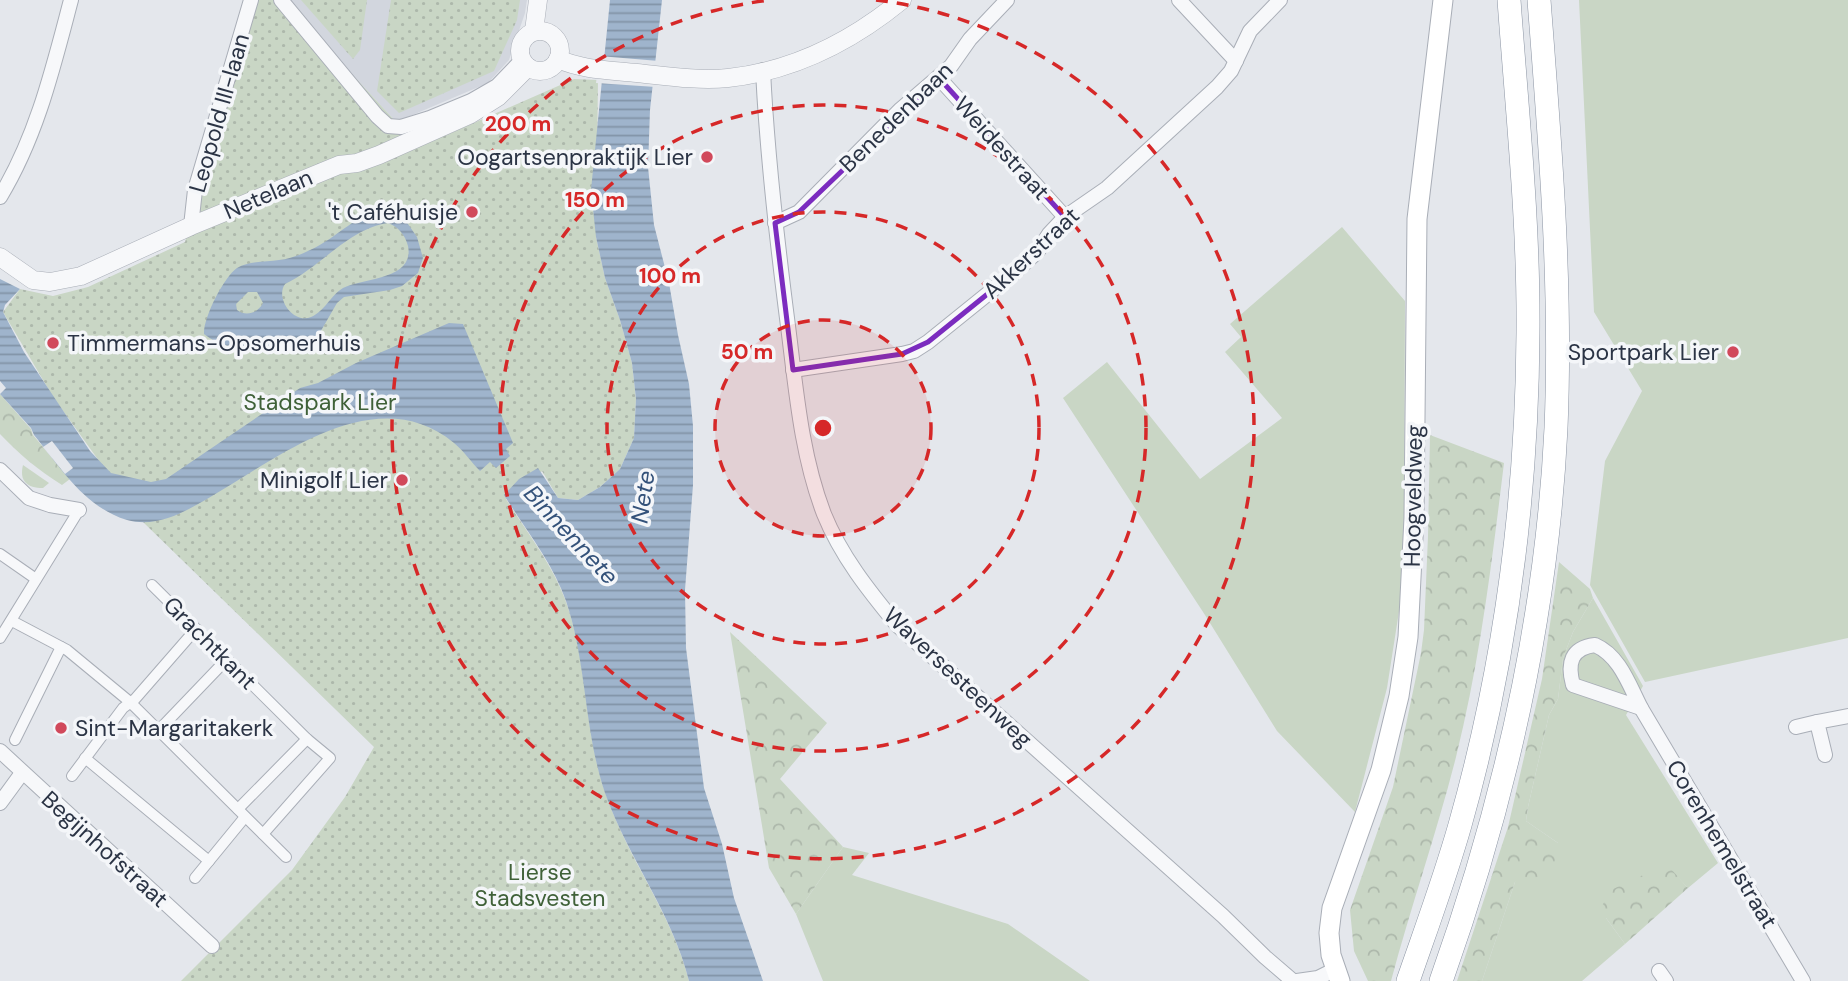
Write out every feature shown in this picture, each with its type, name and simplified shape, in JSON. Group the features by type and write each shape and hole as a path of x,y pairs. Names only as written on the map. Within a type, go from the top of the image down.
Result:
{"highway":[{"path":"1408,981 1445,874 1479,747 1506,605 1521,488 1528,332 1526,244 1509,0"},
{"path":"1441,981 1485,845 1508,757 1536,609 1551,491 1556,429 1557,295 1553,193 1539,0"}],"main road":[{"name":"Hoogveldweg","path":"1338,975 1331,955 1329,933 1332,908 1381,771 1399,695 1408,637 1414,518 1417,219 1443,0"}],"street":[{"path":"0,197 24,155 36,122 71,0"},
{"name":"Leopold III-laan","path":"191,226 195,190 251,0"},
{"name":"Netelaan","path":"281,0 377,117 388,126 401,127 471,101 497,86 525,64"},
{"name":"Netelaan","path":"525,64 520,52 522,42 534,31 538,0"},
{"path":"558,59 574,67 589,69 727,78 810,58 849,38 901,0"},
{"name":"Benedenbaan","path":"775,223 799,212 901,109 939,78 970,39 1007,0"},
{"path":"1179,0 1236,61"},
{"name":"Akkerstraat","path":"793,370 914,351 966,313 1038,251 1065,217 1107,188 1217,87 1231,71 1250,31 1280,0"},
{"path":"525,64 543,71 554,65 558,59 559,44 556,38 543,31 534,31"},
{"name":"Netelaan","path":"0,257 33,280 65,280 81,276 191,226 339,165 357,163 379,155 471,114 498,97 525,64"},
{"name":"Waversesteenweg","path":"763,71 769,168 793,370 811,474 825,516 845,556 879,604 916,643 1223,916 1265,957 1295,981 1338,975"},
{"name":"Weidestraat","path":"939,78 1065,217"},
{"path":"0,470 29,498 79,510 0,638"},
{"path":"0,554 36,579"},
{"name":"Grachtkant","path":"152,585 307,739 330,758 262,834"},
{"path":"12,621 61,647 130,702 286,857"},
{"path":"72,776 130,702 196,629"},
{"name":"Corenhemelstraat","path":"1641,708 1584,691 1573,685 1570,674 1574,655 1582,646 1595,645 1609,651 1803,981"},
{"path":"15,740 61,647"},
{"path":"158,731 227,659"},
{"path":"1796,727 1848,716"},
{"path":"1817,722 1825,755"},
{"path":"195,878 242,813 307,739"},
{"name":"Begijnhofstraat","path":"0,751 212,946"},
{"path":"85,758 209,861"},
{"path":"0,803 22,773"}],"highlighted area":[{"path":"939,78 1065,217 1016,271 928,342 902,354 793,370 775,223 799,212"}],"shaded area":[{"path":"284,0 527,0 509,60 488,83 396,122"}],"green space":[{"name":"Stadspark Lier","path":"252,0 284,0 419,147 574,79 598,80 596,237 605,278 632,363 636,399 634,438 620,469 600,487 578,500 558,498 542,471 506,499 546,560 565,599 578,647 593,744 605,792 625,840 672,932 689,981 181,981 292,870 345,797 374,747 143,522 53,397 3,312 20,289 53,296 88,287 185,242"},
{"path":"301,0 367,0 360,50 353,59"},
{"path":"391,0 520,0 517,20 494,71 399,113 377,91"},
{"name":"Sportpark Lier","path":"1579,0 1848,0 1848,638 1645,682 1590,585 1605,461 1642,391 1594,312"},
{"path":"1342,227 1405,301 1404,548 1400,605 1387,688 1355,812 1277,731 1205,615 1063,398 1107,362 1200,479 1282,418 1225,352 1241,337 1230,324"},
{"path":"0,394 70,479 62,485 29,461 0,434"},
{"path":"1430,435 1504,463 1479,648 1456,757 1391,981 1368,981 1354,951 1350,910 1393,787 1421,653 1428,536"},
{"path":"23,465 49,483 43,488 29,485 23,479"},
{"path":"1559,562 1590,589 1593,598 1573,632 1563,658 1558,699 1549,715 1526,821 1558,843 1559,858 1545,877 1515,882 1482,981 1457,981 1508,827 1542,679"},
{"path":"1593,598 1643,686 1626,715 1718,863 1688,888 1670,869 1606,918 1625,944 1582,981 1482,981 1515,882 1558,843 1526,821 1528,807 1549,715 1558,699 1563,658 1573,632"},
{"path":"730,632 827,723 780,779 843,847 796,914 769,868"},
{"path":"843,847 869,853 852,875 1008,924 1090,981 823,981 796,914"},
{"path":"1656,869 1671,869 1688,888 1625,944 1606,918 1602,906 1611,890"}],"water":[{"path":"610,0 662,0 650,110 648,167 654,225 669,283 689,384 693,426 693,485 685,590 686,648 704,788 722,844 734,898 763,981 689,981 672,932 625,840 605,793 593,746 578,648 566,601 546,560 504,495 519,479 538,468 558,498 578,500 600,487 620,469 634,438 636,399 632,363 605,278 596,237 591,190"},
{"path":"388,207 401,214 417,237 423,258 418,273 402,286 344,297 337,303 311,348 300,352 294,343 236,348 214,341 204,334 215,298 237,268 302,254 378,209","holes":["388,223 398,229 407,242 408,257 403,266 396,272 343,288 311,317 298,317 292,313 282,296 285,284 347,240","248,292 257,292 263,303 255,311 244,313 237,310 236,304"]},
{"path":"0,279 20,289 5,305 3,312 24,352 90,451 111,473 151,482 166,479 300,388 318,383 356,363 449,323 463,324 513,443 506,449 510,456 496,468 490,462 480,471 454,443 424,425 392,419 360,422 327,432 295,447 179,514 159,521 127,520 98,506 74,485 31,428 0,394 6,388 0,381"}],"pier":[{"path":"599,56 659,61 656,87 596,83"},
{"path":"52,441 73,468 65,474 43,447"}],"place":[{"name":"Oogartsenpraktijk Lier","path":"707,157"},
{"name":"'t Caféhuisje","path":"472,212"},
{"name":"Timmermans-Opsomerhuis","path":"53,343"},
{"name":"Sportpark Lier","path":"1733,352"},
{"name":"Minigolf Lier","path":"402,480"},
{"name":"Sint-Margaritakerk","path":"61,728"}],"water label":[{"name":"Nete","path":"643,497"},
{"name":"Binnennete","path":"571,535"}],"park label":[{"name":"Lierse Stadsvesten","path":"540,885"}]}
